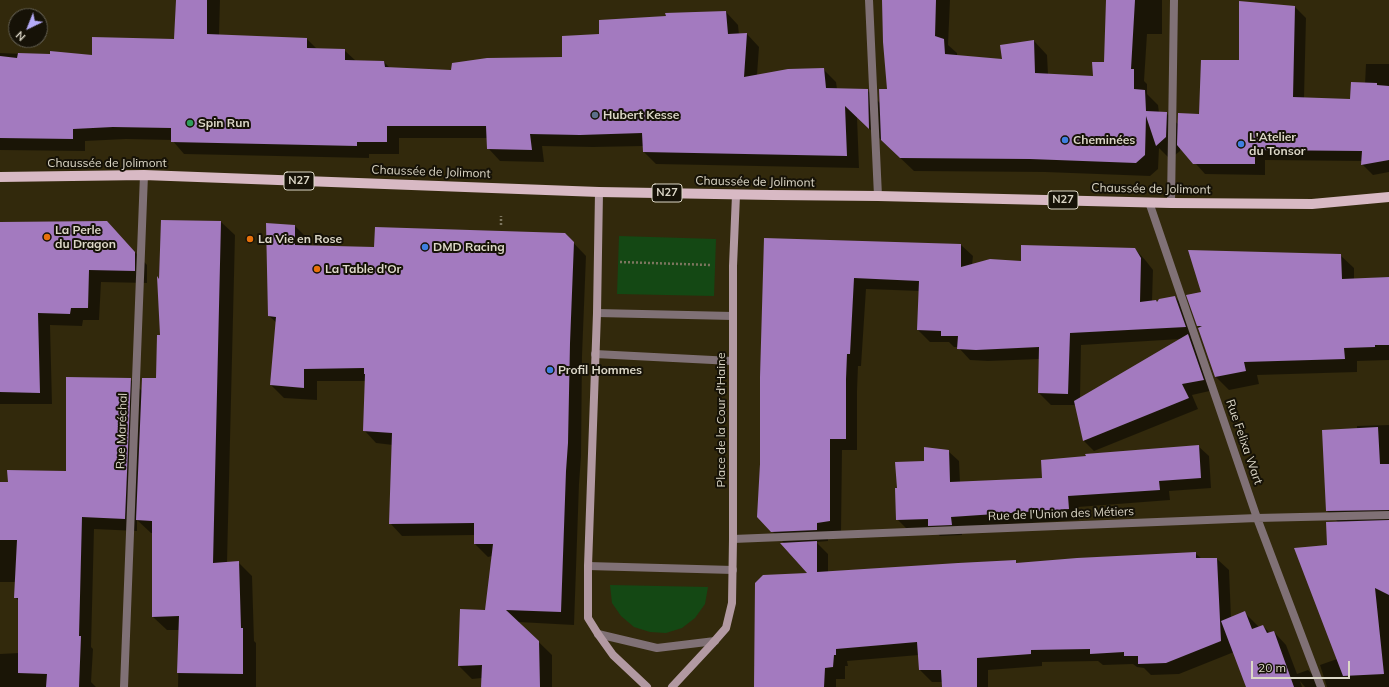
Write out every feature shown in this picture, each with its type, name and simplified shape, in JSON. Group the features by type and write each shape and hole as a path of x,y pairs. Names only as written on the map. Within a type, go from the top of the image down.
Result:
{"main road":[{"name":"Chaussée de Jolimont","path":"0,177 144,175 599,192 1149,202 1312,204 1389,197"}],"street":[{"path":"869,0 878,196"},
{"path":"1171,202 1174,0"},
{"name":"Rue Maréchal","path":"124,687 144,175"},
{"path":"599,192 597,313 588,566 588,618 613,655 647,687"},
{"name":"Place de la Cour d'Haine","path":"672,687 726,628 732,603 732,361 733,266 736,195"},
{"name":"Rue Felixa Wart","path":"1149,202 1257,518 1321,687"},
{"path":"597,313 733,316"},
{"path":"595,354 732,361"},
{"name":"Rue de l'Union des Métiers","path":"733,539 1257,518 1389,515"},
{"path":"588,566 733,570"},
{"path":"598,634 657,648 715,640"}],"path":[{"path":"501,216 501,226"},
{"path":"597,261 733,266"}],"green space":[{"path":"619,236 716,239 714,296 617,294"},
{"path":"610,585 708,587 705,604 695,618 682,628 666,633 650,632 634,627 621,616 612,603"}],"building":[{"path":"176,0 207,0 207,34 307,38 307,48 345,49 345,60 384,61 385,67 451,70 452,63 487,58 562,57 562,36 599,34 599,20 666,16 665,13 726,11 728,34 747,33 744,77 788,69 824,68 826,88 868,89 869,129 845,106 847,156 643,152 642,133 580,135 530,134 532,150 487,149 486,126 387,126 387,142 357,142 357,146 171,142 171,128 113,127 73,129 73,139 0,138 0,56 17,58 18,53 50,54 50,51 92,55 92,37 174,39"},
{"path":"882,0 936,0 935,36 944,39 945,54 1002,59 1000,45 1034,40 1035,73 1093,76 1092,62 1104,62 1106,0 1135,0 1131,69 1134,69 1134,89 1145,90 1146,111 1167,112 1166,137 1156,146 1146,116 1145,155 1136,163 1030,159 900,158 881,140 879,89 887,89 883,42"},
{"path":"1239,1 1295,6 1293,97 1350,99 1351,82 1377,83 1377,85 1389,86 1389,160 1361,165 1362,151 1255,150 1255,164 1193,164 1177,145 1178,113 1199,114 1201,60 1239,60"},
{"path":"161,220 221,221 213,563 239,561 241,628 243,628 243,674 177,673 179,616 152,617 152,521 136,520 142,378 156,378 157,335 160,335 157,276 159,279"},
{"path":"107,221 135,252 135,271 89,270 88,308 71,308 70,314 38,313 40,393 0,392 0,222"},
{"path":"266,223 295,225 295,245 374,247 375,227 565,233 574,242 561,612 506,610 539,641 540,687 481,687 482,665 458,666 460,609 485,610 493,544 474,544 474,523 389,524 392,433 363,431 364,368 304,369 304,388 270,385 276,317 268,316"},
{"path":"764,238 961,244 961,267 990,259 1021,261 1021,245 1135,248 1141,258 1140,302 1156,300 1157,302 1159,299 1175,296 1186,327 1070,333 1068,394 1038,393 1039,347 976,350 957,349 958,336 941,336 941,331 917,330 919,281 854,278 850,354 847,354 846,439 830,439 830,521 817,523 817,530 771,532 757,517 760,464 760,377"},
{"path":"1188,250 1341,254 1342,279 1389,277 1389,345 1344,348 1345,359 1244,362 1246,371 1215,377 1198,328 1202,326 1197,326 1186,295 1201,292"},
{"path":"1188,334 1204,380 1182,384 1189,398 1083,441 1074,401"},
{"path":"66,377 131,378 125,519 82,517 79,687 46,687 47,674 18,673 18,598 14,598 17,540 0,540 0,482 8,482 7,470 66,471"},
{"path":"1378,427 1380,464 1389,464 1389,510 1326,511 1322,430"},
{"path":"1199,445 1201,478 1159,481 1160,490 1068,496 1069,509 951,517 952,525 928,526 928,519 896,520 895,488 897,488 895,462 924,461 924,447 949,450 950,482 1042,478 1041,460 1086,456 1085,454"},
{"path":"1389,520 1389,595 1375,588 1384,674 1343,676 1294,548 1327,545 1326,522"},
{"path":"817,541 817,572 958,563 1016,560 1016,563 1077,558 1196,552 1196,558 1217,558 1221,641 1166,663 1138,664 1138,656 1124,656 1124,652 1090,654 1090,649 1031,650 1031,654 977,658 977,687 942,687 941,670 919,670 917,642 836,649 833,667 825,668 824,687 754,687 755,583 763,575 807,573 780,543"},
{"path":"1245,611 1252,629 1263,625 1267,633 1274,631 1294,687 1246,687 1221,621"}],"place":[{"name":"Hubert Kesse","path":"595,115"},
{"name":"Spin Run","path":"190,123"},
{"name":"Cheminées","path":"1065,140"},
{"name":"L'Atelier du Tonsor","path":"1241,144"},
{"name":"La Perle du Dragon","path":"47,237"},
{"name":"La Vie en Rose","path":"250,239"},
{"name":"DMD Racing","path":"425,247"},
{"name":"La Table d'Or","path":"317,269"},
{"name":"Profil Hommes","path":"550,370"}]}
